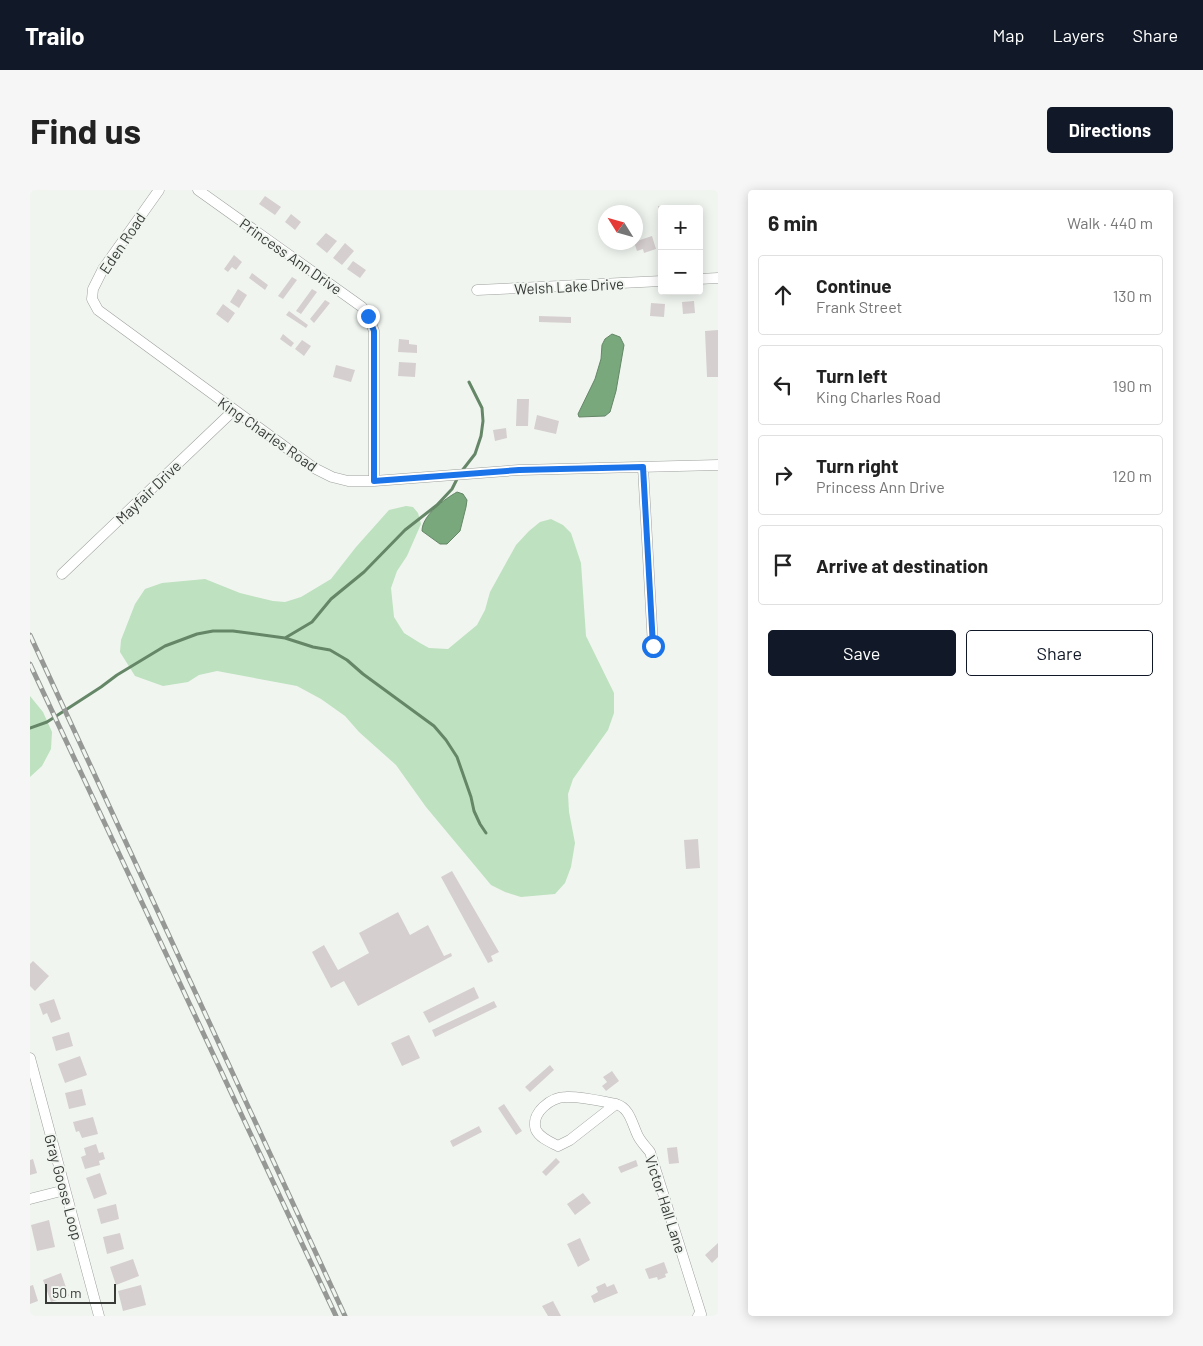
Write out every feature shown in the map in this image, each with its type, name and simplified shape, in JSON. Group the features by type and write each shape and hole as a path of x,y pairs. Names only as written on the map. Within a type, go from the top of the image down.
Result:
{"street":[{"name":"Eden Road","path":"92,299 93,289 103,269 159,190"},
{"name":"Princess Ann Drive","path":"198,190 362,307 368,316 374,331 374,481"},
{"path":"703,279 718,278"},
{"name":"Welsh Lake Drive","path":"477,290 658,281"},
{"name":"King Charles Road","path":"92,299 98,310 314,468 332,477 348,481 374,481 519,470 718,464"},
{"name":"Mayfair Drive","path":"62,574 234,410"},
{"path":"643,467 653,646"},
{"name":"Gray Goose Loop","path":"31,1063 96,1315"},
{"path":"565,1097 616,1104 570,1140 558,1146 546,1141 537,1131 535,1121 539,1113 554,1099 565,1097"},
{"name":"Victor Hall Lane","path":"616,1104 622,1106 630,1117 638,1136 650,1152 699,1315"},
{"path":"30,1199 65,1190"}],"shaded area":[{"path":"612,334 620,337 624,345 616,391 610,412 605,416 579,417 578,414 595,379 601,359 602,345 605,339"},
{"path":"457,492 463,494 467,500 460,531 447,544 440,544 422,531 423,525 435,508"},
{"path":"406,506 413,507 418,513 421,524 407,556 397,571 391,588 394,617 404,633 429,648 448,649 477,625 485,610 490,592 516,545 540,522 551,519 563,525 571,533 581,563 586,636 614,693 614,713 608,730 573,779 568,794 569,812 575,843 571,867 565,883 555,894 521,897 491,885 426,807 396,765 359,732 345,716 321,699 297,686 217,671 199,675 188,682 163,686 135,676 120,652 121,640 135,604 145,589 162,583 205,579 240,593 273,601 285,602 301,597 331,579 389,510"},
{"path":"30,696 43,712 52,732 51,749 42,766 30,777"}],"building":[{"path":"265,196 281,207 275,215 259,204"},
{"path":"291,214 301,222 295,230 285,222"},
{"path":"326,233 337,241 327,253 316,244"},
{"path":"652,236 656,249 644,253 643,239"},
{"path":"345,243 354,251 342,265 333,258"},
{"path":"234,255 242,262 236,270 232,267 228,272 224,269"},
{"path":"353,261 366,270 360,278 347,269"},
{"path":"252,273 268,285 265,290 249,278"},
{"path":"292,277 297,280 283,299 278,296"},
{"path":"238,289 247,295 239,308 230,302"},
{"path":"312,289 317,292 301,314 296,311"},
{"path":"325,300 330,303 314,323 310,319"},
{"path":"694,301 695,313 683,314 682,302"},
{"path":"651,303 665,304 664,317 650,316"},
{"path":"223,304 235,313 228,323 216,314"},
{"path":"289,311 308,325 306,328 286,315"},
{"path":"539,316 571,317 571,323 539,322"},
{"path":"718,330 718,377 707,377 705,331"},
{"path":"283,334 294,343 291,347 280,339"},
{"path":"399,339 409,340 409,344 417,345 417,353 398,352"},
{"path":"302,340 311,346 304,356 295,349"},
{"path":"399,362 416,363 415,377 398,376"},
{"path":"336,365 355,370 351,382 333,377"},
{"path":"517,399 529,399 528,426 516,426"},
{"path":"537,415 559,421 556,434 534,429"},
{"path":"506,428 507,438 495,441 493,430"},
{"path":"698,839 700,868 686,869 684,840"},
{"path":"452,871 499,952 491,956 493,961 488,963 441,877"},
{"path":"398,912 410,935 428,925 444,956 451,953 452,956 358,1006 344,981 331,988 312,952 324,945 338,970 369,953 359,933"},
{"path":"33,961 49,976 35,991 30,986 30,964"},
{"path":"474,987 479,998 429,1023 423,1012"},
{"path":"54,999 61,1019 51,1023 47,1013 43,1015 39,1004"},
{"path":"494,1001 497,1007 435,1037 432,1030"},
{"path":"69,1032 73,1046 56,1051 52,1037"},
{"path":"409,1035 420,1058 402,1066 391,1043"},
{"path":"80,1056 87,1075 65,1083 58,1064"},
{"path":"550,1065 554,1070 530,1092 525,1087"},
{"path":"612,1071 619,1081 606,1091 602,1086 607,1082 603,1077"},
{"path":"82,1089 86,1105 69,1109 65,1093"},
{"path":"504,1104 522,1131 516,1135 498,1108"},
{"path":"93,1117 98,1134 82,1138 79,1131 76,1132 73,1122"},
{"path":"479,1126 482,1132 453,1147 450,1141"},
{"path":"96,1144 99,1153 103,1152 105,1159 99,1161 100,1165 85,1169 81,1157 86,1155 84,1148"},
{"path":"677,1147 679,1163 669,1164 667,1148"},
{"path":"556,1158 560,1162 546,1176 542,1172"},
{"path":"33,1159 37,1173 30,1175 30,1160"},
{"path":"636,1160 638,1166 621,1173 618,1167"},
{"path":"100,1173 107,1194 94,1199 86,1178"},
{"path":"583,1193 591,1203 575,1215 567,1204"},
{"path":"116,1204 119,1219 101,1224 97,1209"},
{"path":"49,1220 55,1247 37,1251 31,1225"},
{"path":"120,1233 124,1249 107,1254 103,1237"},
{"path":"580,1238 590,1260 578,1267 567,1244"},
{"path":"718,1243 718,1257 712,1263 705,1255"},
{"path":"133,1259 139,1276 116,1285 110,1267"},
{"path":"664,1262 668,1273 665,1274 666,1277 658,1280 657,1277 649,1279 645,1269"},
{"path":"61,1273 69,1296 51,1302 43,1280"},
{"path":"605,1283 607,1287 614,1284 618,1293 594,1303 591,1296 598,1292 596,1287"},
{"path":"33,1285 38,1301 30,1304 30,1286"},
{"path":"141,1285 146,1305 123,1311 118,1291"},
{"path":"553,1301 561,1316 548,1316 542,1306"}],"waterway":[{"path":"461,472 475,454 481,436 483,421 482,408 469,382"},
{"path":"285,638 312,622 331,599 364,572 405,530 437,505 452,489 458,477"},
{"path":"30,728 47,722 117,675 165,646 197,634 213,631 233,631 285,638 330,650 347,660 434,726 457,757 474,811 486,833"}],"railway":[{"path":"30,635 345,1316"},
{"path":"30,664 336,1316"}],"route":[{"path":"368,316 374,331 374,481 519,470 643,467 653,646"}]}
